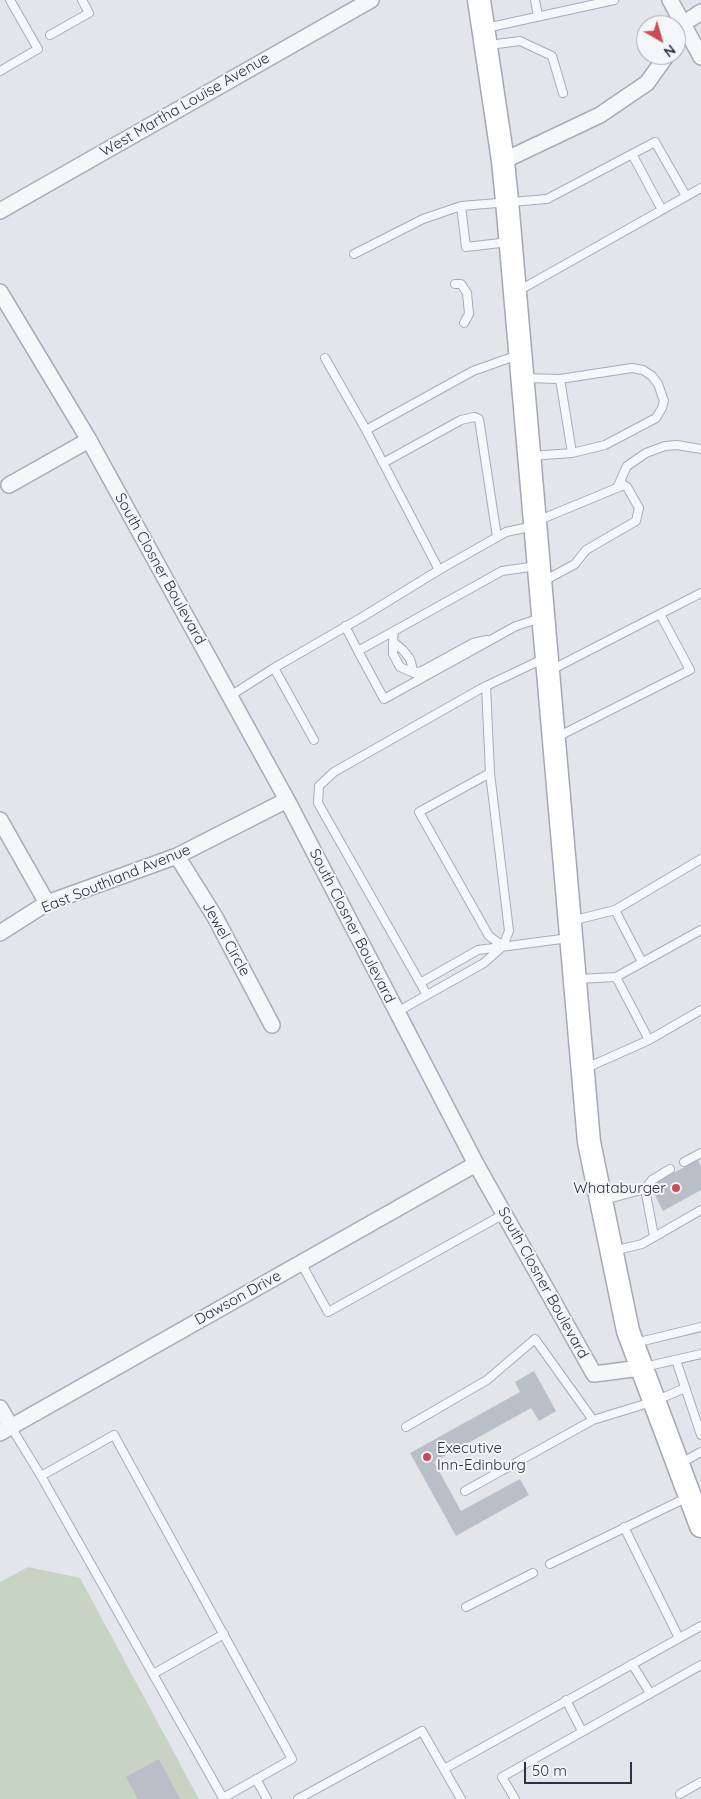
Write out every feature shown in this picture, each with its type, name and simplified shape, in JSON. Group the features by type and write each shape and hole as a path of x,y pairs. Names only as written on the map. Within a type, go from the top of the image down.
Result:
{"main road":[{"path":"480,0 507,201 589,1142 628,1331 701,1526"}],"street":[{"name":"West Martha Louise Avenue","path":"0,210 371,0"},
{"path":"670,0 678,15"},
{"path":"686,22 701,12"},
{"path":"686,29 701,56"},
{"path":"503,161 600,115 647,83 660,65"},
{"name":"South Closner Boulevard","path":"0,292 89,440 230,696 287,800 476,1164 594,1374 641,1368"},
{"path":"9,485 89,440"},
{"name":"East Southland Avenue","path":"0,933 47,904 177,856 287,800"},
{"path":"0,820 47,904"},
{"name":"Jewel Circle","path":"177,856 215,917 272,1025"},
{"name":"Dawson Drive","path":"5,1430 476,1164"},
{"path":"0,1408 5,1430"}],"lane":[{"path":"0,71 38,49 10,0"},
{"path":"50,35 89,13 82,0"},
{"path":"535,0 538,16"},
{"path":"485,37 538,16 591,2 614,0"},
{"path":"485,37 520,41 552,56 562,93"},
{"path":"354,254 423,219 461,206 547,199 655,142 686,196"},
{"path":"632,154 662,210"},
{"path":"515,293 701,188"},
{"path":"461,206 466,247 510,242"},
{"path":"455,284 461,284 467,293 469,314 464,323"},
{"path":"366,430 473,371 520,354"},
{"path":"325,358 366,430 439,570"},
{"path":"522,378 560,379 632,368 643,370 652,376 658,384 664,401 656,418 605,445 572,453 529,457"},
{"path":"560,379 572,453"},
{"path":"383,463 461,420 474,417 479,419 496,537"},
{"path":"617,488 627,466 646,454 665,446 677,445 701,449"},
{"path":"230,696 274,668 506,532 535,524 624,485 639,508 636,522 586,550 575,564 539,574 502,571 358,652"},
{"path":"427,995 318,803 319,786 334,772 486,686 547,665 660,614 701,592"},
{"path":"554,739 690,670 660,614"},
{"path":"345,626 384,699 516,626 543,618"},
{"path":"394,631 393,654 400,667 414,673 422,671 473,643 494,639"},
{"path":"393,642 410,659 414,673"},
{"path":"274,668 314,740"},
{"path":"397,1012 484,962 503,946 509,931 490,773 486,686"},
{"path":"490,773 419,812 489,936 503,946"},
{"path":"420,983 478,950 570,930 615,910 701,860"},
{"path":"615,910 642,962"},
{"path":"575,979 616,977 701,930"},
{"path":"616,977 649,1040"},
{"path":"582,1069 649,1040 701,1010"},
{"path":"684,1162 701,1152"},
{"path":"601,1200 646,1189 652,1180 670,1169"},
{"path":"646,1189 654,1236"},
{"path":"612,1251 642,1244 701,1210"},
{"path":"301,1263 328,1312 504,1214"},
{"path":"632,1344 701,1327"},
{"path":"406,1427 487,1380 535,1339 593,1420"},
{"path":"641,1368 701,1354"},
{"path":"676,1360 701,1435"},
{"path":"465,1491 593,1420 655,1401 685,1388"},
{"path":"5,1430 41,1476 224,1798 292,1759 114,1435 41,1476"},
{"path":"678,1465 701,1452"},
{"path":"550,1564 690,1496"},
{"path":"624,1527 679,1638"},
{"path":"466,1607 533,1573"},
{"path":"444,1769 701,1626"},
{"path":"153,1674 224,1634"},
{"path":"632,1664 650,1693"},
{"path":"515,1799 502,1776 701,1665"},
{"path":"566,1700 582,1730"},
{"path":"298,1799 422,1731 461,1799"},
{"path":"256,1779 268,1799"},
{"path":"680,1794 701,1782"}],"green space":[{"path":"28,1567 80,1578 199,1799 0,1799 0,1582"}],"building":[{"name":"Whataburger","path":"698,1160 701,1166 701,1190 663,1211 650,1185"},
{"name":"Executive Inn-Edinburg","path":"534,1371 556,1411 539,1421 531,1408 434,1462 461,1511 520,1479 529,1495 456,1536 410,1453 520,1392 515,1382"},
{"path":"159,1759 180,1799 138,1799 126,1777"}],"place":[{"name":"Whataburger","path":"676,1188"},
{"name":"Executive Inn-Edinburg","path":"427,1457"}]}
